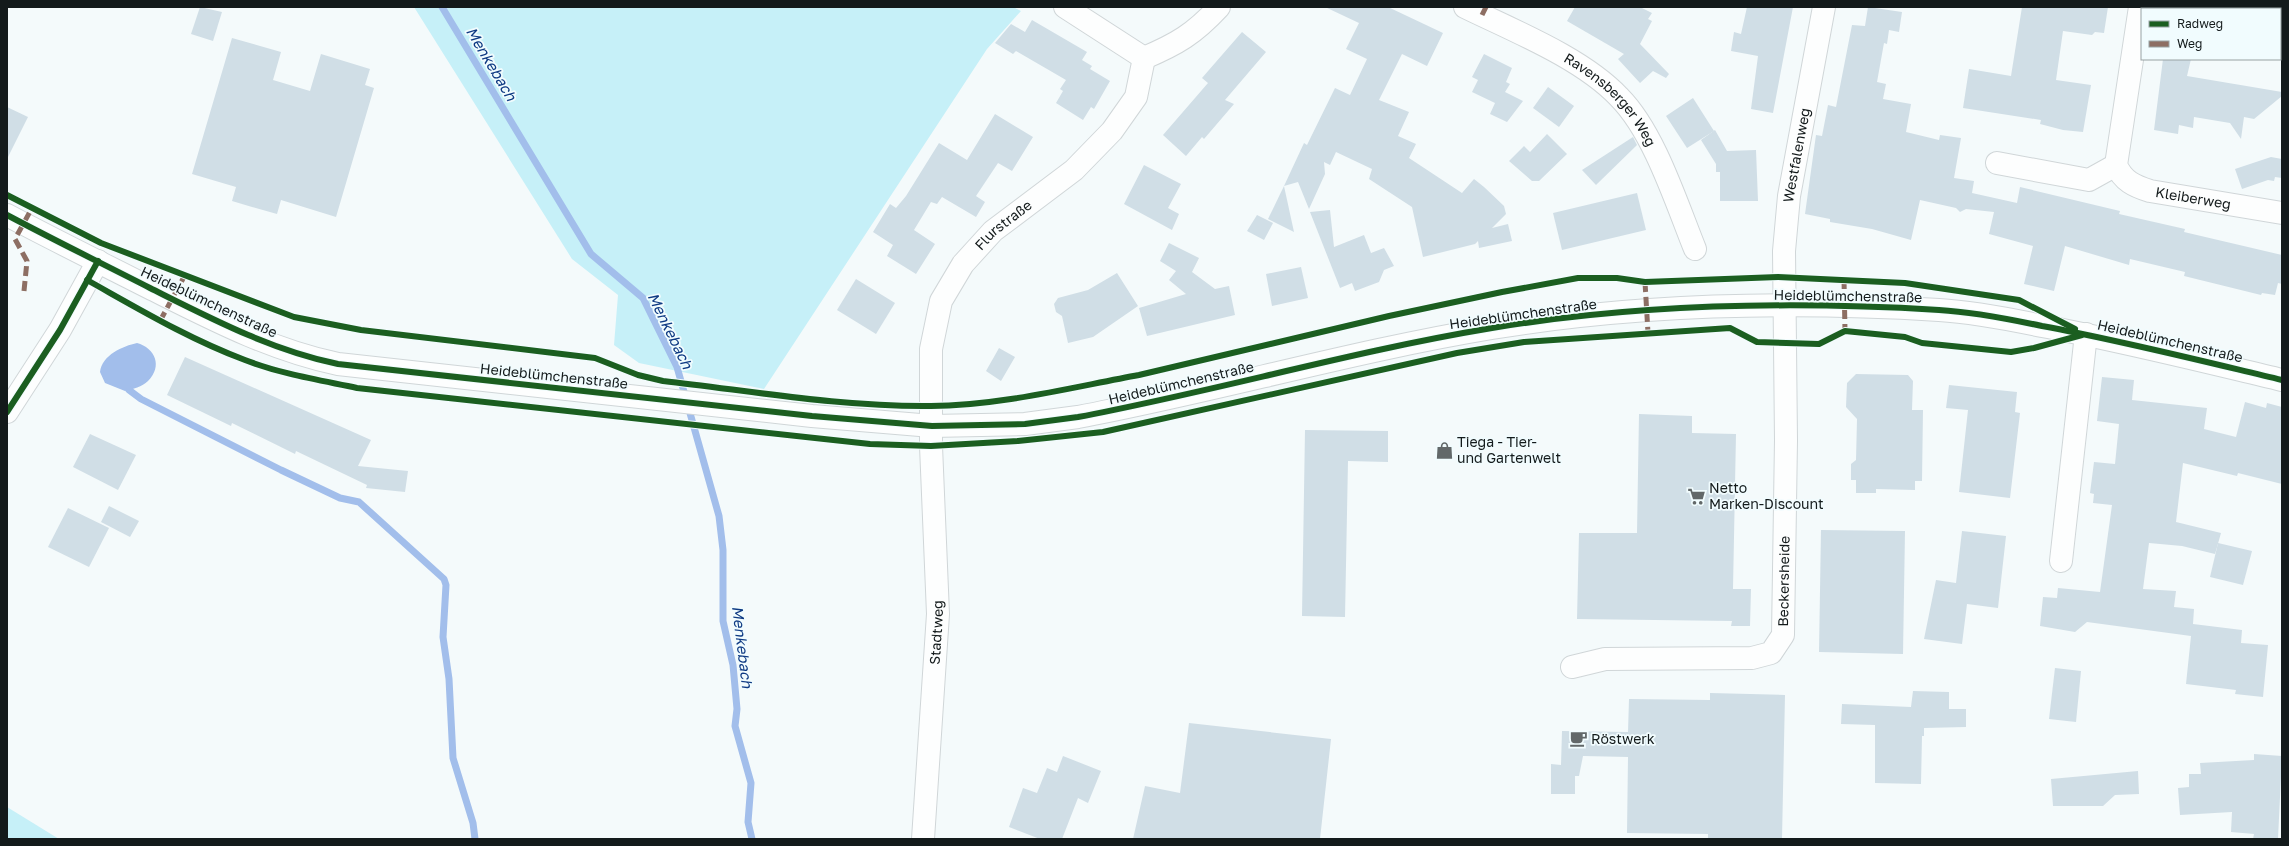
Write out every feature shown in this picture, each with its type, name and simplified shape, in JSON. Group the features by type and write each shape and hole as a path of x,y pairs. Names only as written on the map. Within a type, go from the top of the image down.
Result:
{"street":[{"path":"1065,7 1144,58 1178,44 1202,25 1219,7"},
{"name":"Ravensberger Weg","path":"1465,7 1587,69 1620,97 1640,125 1657,157 1695,249"},
{"name":"Westfalenweg","path":"1784,306 1784,251 1789,196 1824,7"},
{"path":"1997,163 2089,180 2116,165 2140,7"},
{"name":"Flurstraße","path":"932,426 931,349 941,301 963,264 993,231 1074,170 1112,131 1136,97 1144,58"},
{"name":"Kleiberweg","path":"2116,165 2120,175 2133,185 2150,191 2282,213"},
{"name":"Heideblümchenstraße","path":"7,215 245,335 280,349 338,364 705,405 932,426 1025,424 1078,417 1492,328 1647,309 1784,306 1942,310 2011,320 2086,334 2282,380"},
{"path":"10,402 60,330 98,262"},
{"name":"Beckersheide","path":"1572,667 1605,659 1752,658 1771,653 1783,635 1786,440 1784,306"},
{"name":"Heideblümchenstraße","path":"2061,561 2086,334"},
{"name":"Stadtweg","path":"923,839 938,614 932,426"}],"shaded area":[{"path":"414,7 1013,7 1021,11 987,49 764,389 639,363 614,345 618,295 572,259"},
{"path":"7,807 59,839 7,839"}],"water":[{"path":"137,343 148,349 155,358 156,364 153,375 146,383 134,389 125,391 105,383 100,372 109,356 126,346"}],"building":[{"path":"200,7 222,12 213,41 191,34"},
{"path":"1325,7 1388,7 1443,33 1427,66 1402,54 1379,100 1409,112 1398,136 1416,144 1409,158 1462,193 1474,179 1504,206 1506,214 1492,228 1508,224 1512,241 1479,248 1478,241 1475,244 1423,257 1412,207 1369,179 1372,169 1336,152 1330,165 1324,162 1325,174 1309,209 1298,182 1284,186 1304,143 1307,145 1335,88 1350,95 1367,59 1346,49 1359,23"},
{"path":"1575,7 1640,7 1652,13 1648,19 1652,21 1640,44 1669,74 1666,78 1653,71 1640,83 1618,59 1624,54 1567,21"},
{"path":"1747,7 1793,7 1773,113 1751,109 1758,56 1731,51 1734,32 1741,34"},
{"path":"1868,7 1902,12 1899,32 1889,30 1887,44 1884,43 1877,82 1886,84 1883,99 1911,104 1906,132 1939,140 1940,135 1961,138 1954,178 1974,181 1972,193 2017,203 2020,187 2120,211 2119,214 2185,229 2184,232 2282,255 2282,284 2278,283 2275,295 2262,293 2261,295 2184,276 2185,272 2130,259 2129,265 2065,246 2054,291 2024,284 2033,246 1989,234 1994,212 1966,209 1960,212 1956,208 1920,200 1911,240 1872,229 1830,222 1830,219 1805,214 1816,135 1822,136 1828,105 1836,107 1852,25 1865,26"},
{"path":"2022,7 2108,7 2104,33 2095,32 2092,35 2063,31 2056,80 2091,85 2083,132 2063,130 2040,124 2041,120 1963,108 1969,69 2011,76"},
{"path":"1032,20 1087,52 1082,60 1092,66 1090,69 1110,81 1094,109 1091,107 1083,120 1056,103 1063,91 1060,89 1066,80 1016,51 1013,54 995,43 1011,24 1025,32"},
{"path":"1242,32 1266,52 1225,100 1234,104 1204,139 1202,137 1186,156 1163,135 1208,83 1202,78"},
{"path":"232,38 281,52 273,80 310,91 321,54 370,69 365,85 374,88 336,217 281,200 277,214 252,207 232,201 236,187 192,174"},
{"path":"1484,54 1512,68 1506,82 1510,84 1505,92 1523,101 1507,122 1490,114 1495,103 1472,92 1478,80 1472,77"},
{"path":"2163,60 2191,60 2187,76 2282,92 2282,96 2254,119 2244,117 2241,139 2230,123 2194,117 2193,128 2179,125 2178,134 2154,130"},
{"path":"1548,87 1574,106 1559,127 1533,108"},
{"path":"1693,98 1714,131 1687,148 1666,116"},
{"path":"7,107 28,117 7,159"},
{"path":"995,114 1033,137 1012,171 998,163 976,196 985,202 976,217 942,197 937,204 931,202 914,230 935,244 916,274 887,256 893,245 873,232 890,204 896,208 906,196 939,143 967,160"},
{"path":"1715,130 1727,151 1756,150 1758,201 1720,201 1720,172 1716,172 1716,164 1701,140"},
{"path":"1547,134 1567,154 1539,181 1532,181 1509,161 1524,146 1530,152"},
{"path":"1633,137 1637,145 1596,185 1582,170"},
{"path":"2271,157 2282,159 2282,178 2275,177 2274,181 2268,180 2242,189 2235,169"},
{"path":"1144,165 1181,184 1168,208 1179,214 1172,230 1124,204"},
{"path":"1284,186 1294,232 1268,219"},
{"path":"1637,193 1646,230 1562,250 1553,213"},
{"path":"1330,210 1334,247 1364,235 1371,253 1384,248 1394,266 1384,270 1379,282 1355,291 1352,283 1340,288 1310,212"},
{"path":"1257,215 1273,223 1264,240 1247,231"},
{"path":"1169,243 1199,258 1192,272 1215,289 1229,286 1235,315 1147,336 1139,308 1186,294 1169,280 1176,271 1160,261"},
{"path":"1301,267 1308,298 1272,306 1266,274"},
{"path":"1117,273 1138,306 1093,337 1068,343 1062,316 1056,312 1054,304 1058,298 1088,290"},
{"path":"856,279 895,303 876,334 837,310"},
{"path":"999,348 1015,357 1001,381 986,371"},
{"path":"185,357 371,440 358,466 408,471 405,492 366,488 367,485 296,451 295,454 232,423 231,426 167,395"},
{"path":"1856,374 1908,375 1913,381 1912,410 1923,410 1922,481 1915,481 1915,490 1876,489 1876,493 1856,493 1856,480 1851,480 1851,464 1856,460 1857,419 1846,407 1847,383"},
{"path":"2102,377 2134,380 2132,400 2207,408 2204,429 2236,437 2245,402 2266,408 2267,403 2282,407 2282,484 2238,473 2237,476 2183,463 2176,522 2221,533 2215,554 2182,546 2149,543 2143,589 2176,591 2174,607 2194,609 2193,624 2242,630 2241,643 2268,645 2263,697 2235,694 2236,690 2186,684 2191,636 2087,622 2075,632 2040,626 2043,597 2057,598 2058,588 2100,592 2112,505 2093,503 2094,494 2090,493 2094,462 2115,464 2119,424 2097,421"},
{"path":"1949,385 2017,392 2015,412 2020,413 2010,498 1959,492 1968,410 1946,408"},
{"path":"1639,414 1692,416 1692,433 1736,434 1733,589 1751,589 1750,626 1731,626 1732,621 1577,619 1579,533 1637,533"},
{"path":"1305,430 1388,431 1388,462 1348,461 1345,617 1302,616"},
{"path":"90,434 136,455 118,490 73,467"},
{"path":"109,506 139,521 130,537 101,522"},
{"path":"68,508 109,528 89,567 48,547"},
{"path":"1821,530 1905,531 1903,654 1819,652"},
{"path":"1962,531 2006,536 1998,608 1967,604 1962,644 1924,639 1936,580 1956,583"},
{"path":"2218,543 2252,551 2243,585 2210,577"},
{"path":"2055,668 2081,671 2076,722 2049,719"},
{"path":"1913,691 1949,692 1949,709 1966,709 1966,727 1924,728 1924,736 1922,736 1921,784 1875,783 1875,725 1841,724 1842,704 1911,707"},
{"path":"1710,693 1785,695 1782,839 1708,839 1708,834 1627,833 1628,757 1583,756 1579,776 1575,776 1575,794 1551,794 1551,764 1561,765 1562,731 1628,732 1629,699 1710,700"},
{"path":"1189,723 1331,739 1320,839 1133,839 1145,786 1180,793"},
{"path":"2254,754 2282,756 2278,839 2253,839 2254,834 2231,832 2232,812 2180,815 2178,788 2189,787 2189,774 2201,774 2200,763 2254,760"},
{"path":"1063,756 1101,771 1088,803 1078,798 1062,839 1040,839 1009,827 1023,788 1037,793 1047,768 1057,772"},
{"path":"2138,771 2139,794 2115,795 2103,806 2053,806 2051,779"}],"waterway":[{"name":"Menkebach","path":"442,7 591,254 643,298 677,367 719,516 723,550 723,621 733,665 737,709 735,726 751,783 748,822 752,839"},
{"path":"129,390 141,399 281,470 340,498 359,502 444,579 446,585 443,637 449,679 453,758 473,823 475,839"}],"marked path":[{"path":"1482,15 1486,7"},
{"path":"24,291 27,261 15,239 32,208"},
{"path":"160,321 185,275"},
{"path":"1844,279 1845,331"},
{"path":"1645,282 1648,333"}],"cycle path":[{"path":"7,195 101,243 294,317 361,330 595,358 638,375 663,381 797,398 864,404 897,406 956,405 982,403 1035,395 1139,375 1389,316 1502,292 1578,278 1617,278 1645,282 1778,277 1905,283 2019,300 2075,329"},
{"path":"7,215 219,322 289,351 338,364 812,416 932,426 1025,424 1078,417 1130,407 1336,359 1440,337 1547,320 1659,309 1771,305 1883,307 1965,312 2004,318 2102,338 2282,380"},
{"path":"7,412 60,330 98,261"},
{"path":"87,280 164,323 224,352 272,369 357,388 870,444 931,446 1018,441 1103,432 1457,353 1524,342 1730,328 1757,342 1819,344 1845,331 1905,337 1922,343 2011,352 2034,348 2082,335"}],"place":[{"name":"Tiega - Tier- und Gartenwelt","path":"1444,450"},
{"name":"Netto Marken-Discount","path":"1696,496"},
{"name":"Röstwerk","path":"1578,739"}]}
